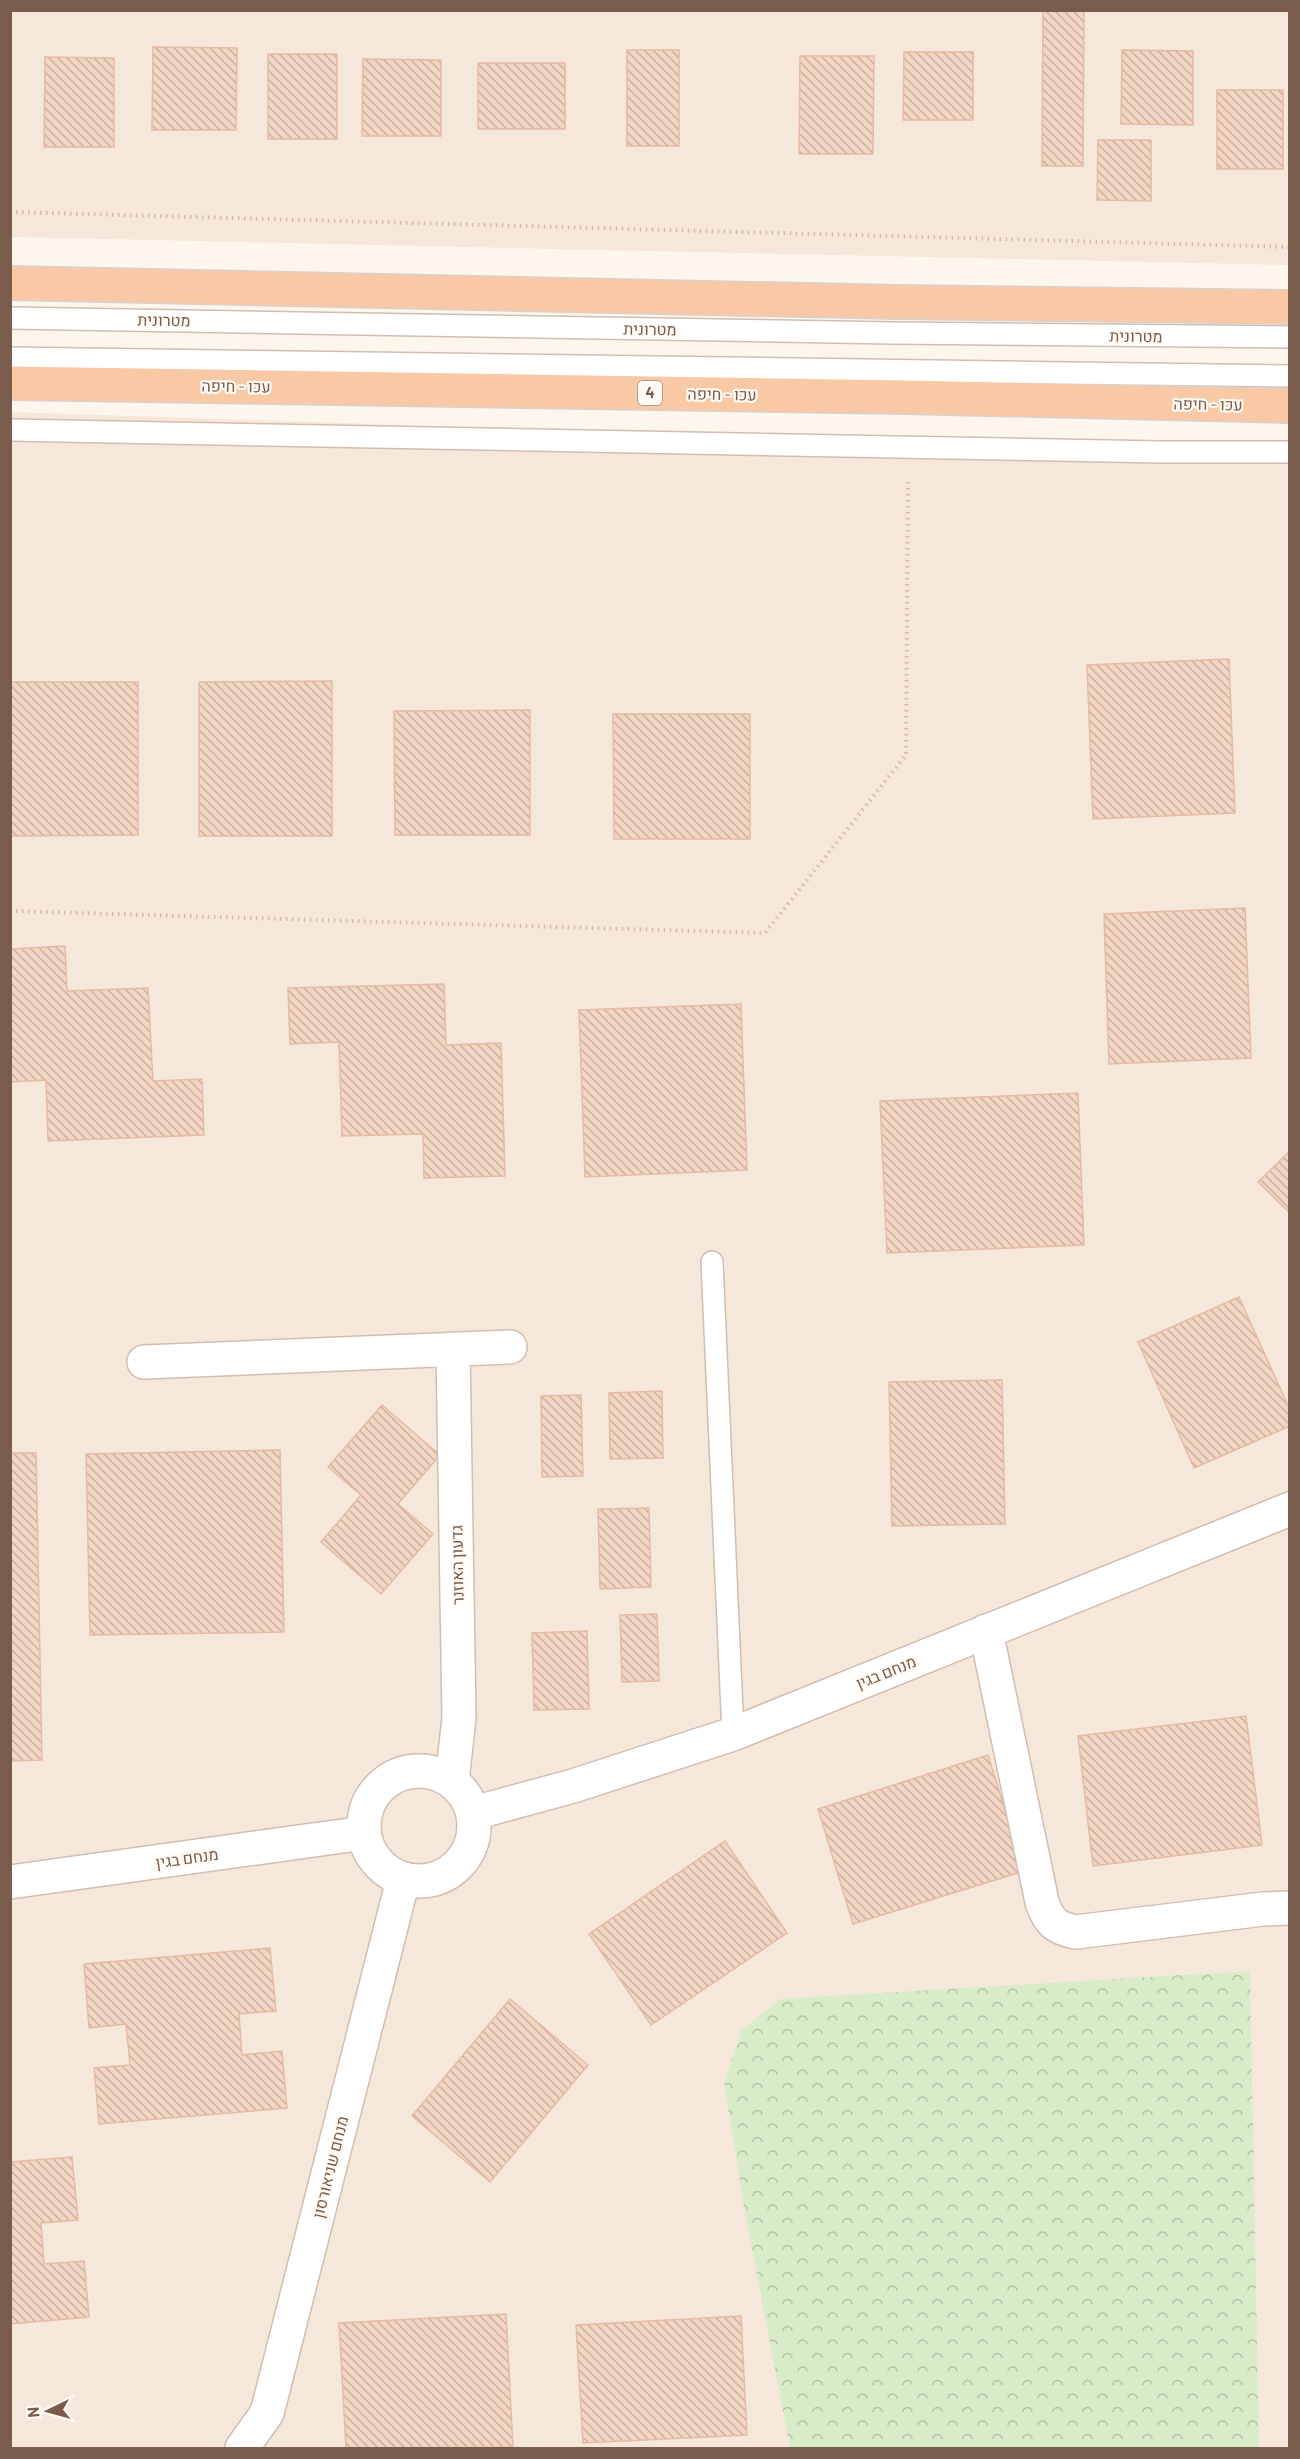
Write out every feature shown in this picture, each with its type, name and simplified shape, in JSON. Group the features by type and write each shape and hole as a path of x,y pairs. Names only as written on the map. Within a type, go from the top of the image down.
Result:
{"highway":[{"path":"10,283 897,302 1290,307"},
{"name":"עכו - חיפה","path":"10,383 905,396 1290,406"}],"street":[{"path":"144,1362 510,1347"},
{"name":"גדעון האוזנר","path":"452,1781 459,1718 453,1349"},
{"name":"מנחם בגין","path":"474,1813 573,1786 733,1734 1290,1509"},
{"path":"986,1631 1047,1917 1061,1929 1076,1932 1290,1908"},
{"path":"408,1771 428,1771 452,1781 465,1795 474,1813 474,1839 466,1857 453,1871 436,1880 417,1883 403,1880 382,1868 370,1852 364,1833 367,1808 376,1791 391,1778 408,1771"},
{"name":"מנחם בגין","path":"10,1882 364,1833"},
{"name":"מנחם שניאורסון","path":"242,2448 267,2413 403,1880"}],"lane":[{"name":"מטרונית","path":"10,318 1290,338"},
{"path":"10,358 1290,376"},
{"path":"10,430 1290,452"},
{"path":"712,1262 733,1734"}],"path":[{"path":"10,212 1290,247"},
{"path":"10,912 765,933 906,755 908,447"}],"shaded area":[{"path":"11,11 1289,11 1289,265 11,237"},
{"path":"10,412 1289,454 1289,2448 11,2448"}],"green space":[{"path":"1250,1971 1259,2448 790,2448 744,2207 724,2083 741,2031 780,1999"}],"building":[{"path":"1043,10 1084,10 1083,166 1042,166"},
{"path":"153,47 237,48 236,130 152,130"},
{"path":"627,50 679,50 679,146 627,146"},
{"path":"1122,50 1193,51 1193,125 1121,124"},
{"path":"904,52 973,52 973,120 903,120"},
{"path":"268,54 337,54 337,139 268,139"},
{"path":"800,56 874,56 873,154 799,154"},
{"path":"45,57 114,58 114,147 44,147"},
{"path":"363,59 441,60 441,136 362,136"},
{"path":"478,63 565,63 565,129 478,129"},
{"path":"1217,90 1283,90 1283,169 1217,169"},
{"path":"1098,140 1151,140 1151,201 1097,200"},
{"path":"1229,659 1235,813 1093,819 1087,665"},
{"path":"332,681 332,836 199,836 199,682"},
{"path":"10,682 138,682 138,835 10,836"},
{"path":"530,710 530,835 395,835 394,711"},
{"path":"613,714 750,714 750,839 614,839"},
{"path":"1245,908 1251,1058 1109,1064 1104,914"},
{"path":"65,946 67,991 148,988 153,1081 202,1079 204,1135 48,1141 46,1080 10,1082 10,949"},
{"path":"444,984 446,1045 501,1043 505,1176 424,1178 423,1134 342,1136 339,1042 290,1044 288,988"},
{"path":"741,1004 747,1170 585,1177 579,1010"},
{"path":"1078,1093 1084,1245 887,1253 880,1101"},
{"path":"1290,1151 1290,1213 1258,1182"},
{"path":"1239,1297 1290,1410 1290,1426 1194,1468 1138,1342"},
{"path":"1002,1380 1005,1524 892,1526 889,1382"},
{"path":"662,1391 663,1458 610,1459 609,1393"},
{"path":"581,1395 583,1476 542,1477 541,1396"},
{"path":"382,1405 440,1455 398,1504 433,1534 381,1594 321,1542 361,1495 328,1467"},
{"path":"280,1450 284,1632 90,1635 86,1454"},
{"path":"10,1453 36,1453 42,1760 10,1761"},
{"path":"649,1508 651,1587 600,1589 598,1509"},
{"path":"657,1614 659,1681 622,1682 620,1615"},
{"path":"587,1631 589,1709 534,1710 532,1633"},
{"path":"1246,1716 1262,1845 1093,1866 1078,1736"},
{"path":"988,1755 1024,1871 853,1924 818,1809"},
{"path":"725,1841 787,1933 651,2025 589,1934"},
{"path":"270,1948 276,2011 239,2014 242,2055 282,2051 287,2108 99,2124 94,2068 130,2065 126,2024 89,2028 84,1964"},
{"path":"510,1999 588,2065 490,2182 412,2116"},
{"path":"72,2157 78,2220 41,2223 44,2264 84,2261 89,2317 10,2324 10,2162"},
{"path":"506,2314 513,2447 346,2448 339,2323"},
{"path":"741,2316 747,2435 583,2443 576,2325"}]}
